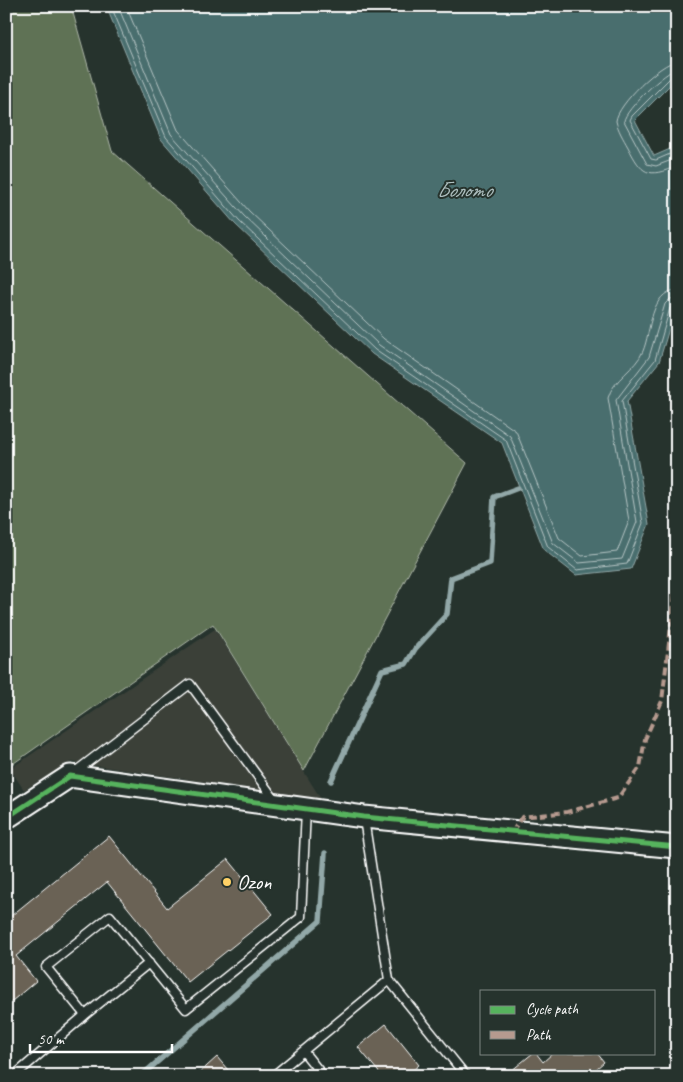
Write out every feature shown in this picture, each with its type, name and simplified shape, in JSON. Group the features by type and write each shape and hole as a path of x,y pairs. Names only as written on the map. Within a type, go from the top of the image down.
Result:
{"street":[{"path":"6,815 9,816 70,776 364,817 677,847"}],"lane":[{"path":"70,776 190,684 279,805"},
{"path":"85,1015 46,967 110,916 186,1009 301,917 306,808"},
{"path":"364,817 389,980 466,1076"},
{"path":"14,1076 149,963"},
{"path":"273,1076 389,980"},
{"path":"303,1051 323,1076"}],"shaded area":[{"path":"215,629 321,799 71,762 24,790 10,769"}],"green space":[{"path":"6,6 71,6 112,151 467,463 304,771 213,624 14,763 6,762"}],"water":[{"name":"Болото","path":"106,6 677,6 677,78 635,120 654,156 677,146 677,302 659,362 627,401 649,524 631,569 576,575 544,550 502,443 372,354 235,224 161,139"}],"building":[{"path":"109,836 167,908 228,859 273,914 188,982 107,882 16,956 36,981 6,1006 6,920"},
{"path":"386,1024 419,1065 406,1076 382,1076 358,1047"},
{"path":"532,1054 537,1054 543,1062 552,1054 598,1054 604,1062 588,1076 505,1076"},
{"path":"217,1057 233,1076 196,1076"}],"waterway":[{"path":"331,781 382,670 406,664 415,649 447,614 451,578 490,563 494,497 518,488"},
{"path":"141,1076 320,921 325,853"}],"marked path":[{"path":"512,832 522,817 567,812 618,798 640,767 645,739 662,701 677,577"}],"cycle path":[{"path":"6,815 9,816 70,776 364,817 677,847"}],"place":[{"name":"Ozon","path":"227,882"}]}
